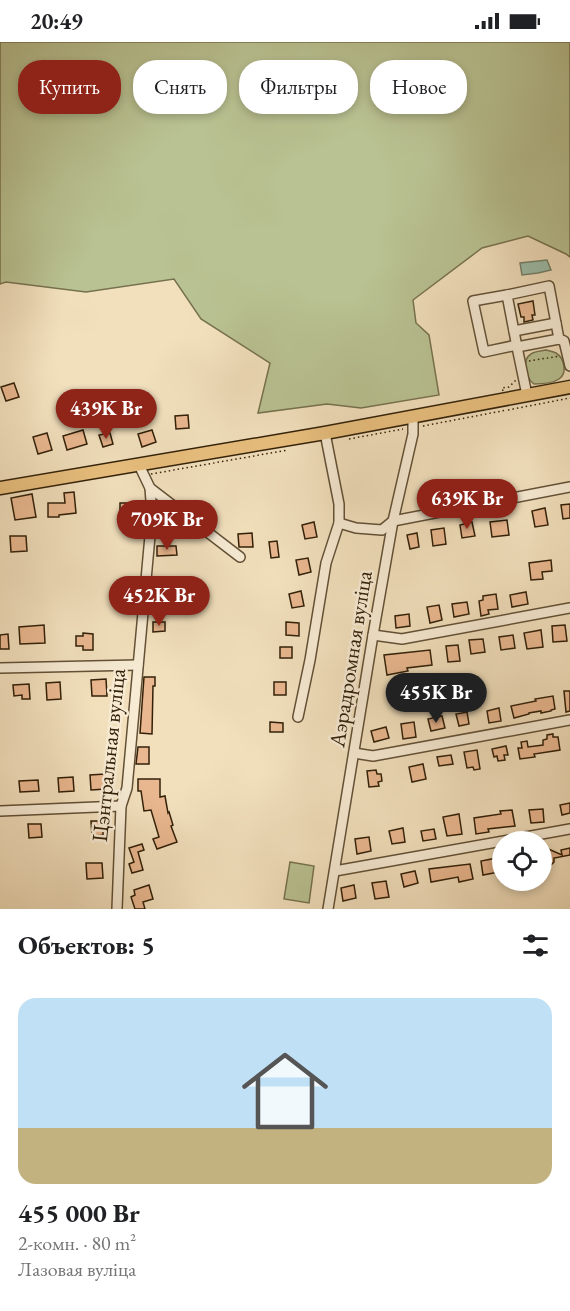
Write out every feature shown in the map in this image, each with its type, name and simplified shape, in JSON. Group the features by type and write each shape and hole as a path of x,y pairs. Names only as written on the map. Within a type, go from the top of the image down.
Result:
{"main road":[{"path":"0,488 325,433 570,387"}],"street":[{"path":"558,332 516,341 484,352 473,301 549,286 558,332 564,341 570,366"},
{"path":"507,295 527,395"},
{"path":"516,341 558,332"},
{"name":"Аэрадромная вуліца","path":"328,909 393,521 413,434 413,416"},
{"path":"297,717 310,660 326,563 339,523 339,504 325,433"},
{"name":"Цэнтральная вуліца","path":"117,909 121,806 127,788 152,514 150,488 140,465"},
{"path":"339,523 356,528 382,530 393,521 570,487"},
{"path":"150,488 240,557"},
{"path":"373,635 402,639 570,608"},
{"path":"0,668 138,665"},
{"path":"354,753 373,756 570,720"},
{"path":"0,811 121,806"},
{"path":"335,871 570,829"}],"path":[{"path":"520,363 567,355"},
{"path":"507,410 570,398"}],"shaded area":[{"path":"0,42 570,42 570,257 528,236 482,248 413,300 416,323 429,335 439,395 361,408 327,404 258,413 270,363 201,319 174,279 86,292 6,282 0,284"},
{"path":"547,260 551,270 522,275 520,263"},
{"path":"546,350 556,353 561,358 564,366 562,376 554,381 534,384 527,373 526,360 533,353"},
{"path":"290,862 314,866 309,903 284,899"}],"building":[{"path":"533,301 535,315 532,315 533,320 524,322 518,304"},
{"path":"14,383 19,397 6,401 1,387"},
{"path":"188,415 189,428 176,429 175,416"},
{"path":"83,430 87,444 67,450 63,436"},
{"path":"152,430 156,442 142,447 138,434"},
{"path":"47,433 52,450 38,454 33,437"},
{"path":"110,433 113,444 103,447 99,435"},
{"path":"74,492 76,513 48,517 48,503 65,503 64,493"},
{"path":"32,494 36,517 15,520 11,498"},
{"path":"120,503 137,503 136,514 120,514"},
{"path":"570,504 570,518 563,519 561,505"},
{"path":"545,508 548,525 535,527 532,511"},
{"path":"507,520 509,535 492,537 490,522"},
{"path":"314,522 317,537 305,539 302,525"},
{"path":"472,522 475,536 462,538 460,525"},
{"path":"444,528 446,544 433,546 431,530"},
{"path":"252,533 253,547 239,547 238,534"},
{"path":"417,533 419,547 410,549 407,535"},
{"path":"10,536 26,536 27,551 11,552"},
{"path":"277,541 279,557 271,558 269,542"},
{"path":"157,546 176,546 177,555 157,556"},
{"path":"308,558 311,572 299,575 296,560"},
{"path":"551,560 552,571 542,572 543,579 531,580 529,563"},
{"path":"129,590 138,590 137,600 129,600"},
{"path":"301,591 304,606 292,608 289,594"},
{"path":"526,592 528,604 512,607 510,595"},
{"path":"496,594 498,609 488,610 489,614 481,616 479,601 483,600 483,596"},
{"path":"156,599 167,599 167,612 155,611"},
{"path":"467,602 469,614 454,617 452,604"},
{"path":"439,605 442,620 430,623 427,607"},
{"path":"409,614 410,626 396,628 395,616"},
{"path":"153,622 165,622 165,631 153,632"},
{"path":"286,622 299,623 299,636 286,635"},
{"path":"44,625 45,643 20,644 19,627"},
{"path":"565,625 567,641 553,642 552,626"},
{"path":"541,630 543,647 527,649 524,633"},
{"path":"83,633 93,634 93,650 83,650 83,646 76,646 76,636 83,636"},
{"path":"8,634 9,649 0,649 0,635"},
{"path":"513,635 515,648 501,650 499,637"},
{"path":"483,639 485,652 471,654 469,640"},
{"path":"458,645 460,661 448,662 446,646"},
{"path":"280,647 292,647 292,658 280,658"},
{"path":"430,650 432,665 407,668 408,671 387,675 384,655"},
{"path":"144,677 155,677 152,734 140,733"},
{"path":"106,679 107,696 92,696 91,680"},
{"path":"60,682 61,699 47,700 46,683"},
{"path":"274,682 286,682 286,695 274,695"},
{"path":"29,684 30,699 22,699 22,695 14,696 13,685"},
{"path":"564,691 570,691 570,711 566,712"},
{"path":"553,696 555,709 514,718 511,706"},
{"path":"499,708 501,721 489,723 487,711"},
{"path":"467,712 469,724 459,726 456,714"},
{"path":"442,716 445,728 431,731 428,719"},
{"path":"270,722 283,723 283,732 270,732"},
{"path":"414,722 416,737 403,739 401,724"},
{"path":"386,727 389,738 374,742 371,731"},
{"path":"553,734 553,737 558,737 560,750 534,754 535,757 520,759 518,748 522,748 521,742 527,741 528,747 543,745 543,740 547,739 547,735"},
{"path":"506,746 508,755 504,755 505,760 498,761 492,749"},
{"path":"138,747 149,747 149,764 136,764"},
{"path":"477,750 480,769 467,768 464,752"},
{"path":"451,755 453,764 439,766 437,757"},
{"path":"423,764 426,779 412,782 409,767"},
{"path":"376,770 377,774 381,774 382,781 378,782 379,786 369,787 367,771"},
{"path":"105,774 106,789 91,790 90,775"},
{"path":"73,777 74,791 59,792 58,778"},
{"path":"138,779 160,779 160,797 165,796 177,842 157,849 153,839 159,837 151,810 144,811 141,791 138,791"},
{"path":"38,780 39,791 20,792 19,781"},
{"path":"570,803 570,813 562,815 560,805"},
{"path":"543,809 544,822 531,823 529,810"},
{"path":"512,810 515,826 488,829 489,832 476,834 474,818"},
{"path":"459,814 462,834 447,836 443,817"},
{"path":"91,821 103,821 103,835 92,836"},
{"path":"28,824 41,824 42,837 29,838"},
{"path":"403,828 405,842 392,844 389,831"},
{"path":"434,829 436,839 423,841 421,831"},
{"path":"369,837 371,851 357,854 355,839"},
{"path":"142,844 144,850 138,852 143,870 132,873 129,864 134,862 129,848"},
{"path":"570,848 570,855 554,858 552,864 552,851 562,855 561,850"},
{"path":"492,859 492,873 483,875 481,861"},
{"path":"86,863 102,863 103,878 87,879"},
{"path":"470,864 473,879 459,882 458,877 431,882 429,869"},
{"path":"415,871 418,883 404,887 401,874"},
{"path":"386,881 389,897 375,899 372,883"},
{"path":"149,885 153,899 143,902 145,909 135,909 131,897 135,895 134,890"},
{"path":"354,885 356,898 343,901 341,888"}]}
